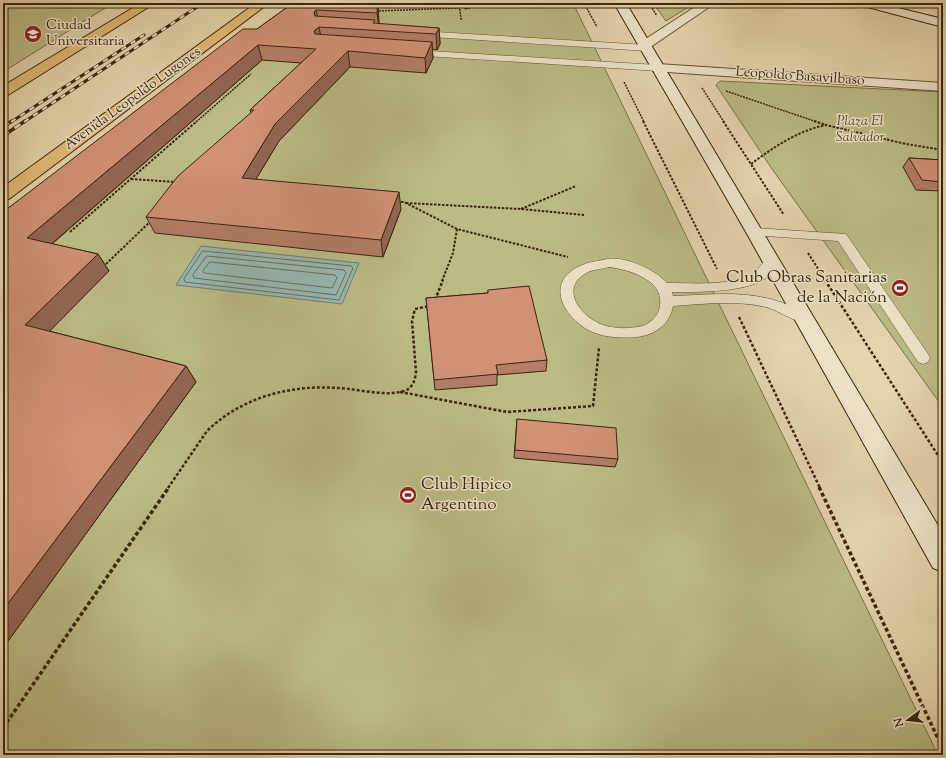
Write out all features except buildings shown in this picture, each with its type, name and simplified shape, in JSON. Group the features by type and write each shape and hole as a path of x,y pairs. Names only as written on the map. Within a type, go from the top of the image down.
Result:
{"highway":[{"path":"3,92 148,3"},
{"name":"Avenida Leopoldo Lugones","path":"3,194 263,3"}],"main road":[{"path":"620,3 755,232 943,559"},
{"path":"646,47 709,3"},
{"path":"864,3 943,23"},
{"name":"Leopoldo Basavilbaso","path":"658,68 943,87"}],"lane":[{"path":"409,34 646,47"},
{"path":"401,52 658,68"},
{"path":"755,232 842,237 924,358"},
{"path":"663,288 724,285 747,281 762,274 771,261"},
{"path":"596,264 622,264 634,267 651,276 663,288 668,301 666,312 659,322 648,329 634,334 617,334 601,330 584,323 573,312 566,300 566,288 572,277 582,269 596,264"},
{"path":"668,301 731,299 759,301 784,308 804,318"}],"path":[{"path":"584,3 607,46"},
{"path":"376,11 460,8"},
{"path":"616,65 724,285"},
{"path":"70,232 251,74"},
{"path":"724,91 826,125 906,144 943,150"},
{"path":"751,164 777,144 810,129 826,125"},
{"path":"131,179 182,183"},
{"path":"521,209 576,186"},
{"path":"396,202 521,209 584,215"},
{"path":"404,202 457,229 596,264"},
{"path":"106,264 156,216"},
{"path":"400,392 408,390 414,384 416,374 412,321 415,309 430,306 438,295 453,253 457,229"},
{"path":"731,299 943,749"},
{"path":"3,728 207,431 216,421 230,411 246,404 296,388 320,386 400,392 507,412 593,406 601,330"}],"green space":[{"name":"Ciudad Universitaria","path":"3,3 113,3 3,72"},
{"name":"Club Hípico Argentino","path":"295,3 573,3 938,755 3,755 3,236"},
{"path":"653,3 695,3 666,21"},
{"name":"Plaza El Salvador","path":"720,81 943,92 943,402 939,402 772,169 716,85"}],"water":[{"path":"201,246 359,263 342,304 176,285"}],"railway":[{"path":"24,122 203,3"},
{"path":"11,122 144,35"},
{"path":"3,127 12,121"},
{"path":"3,136 25,121"}],"place":[{"name":"Ciudad Universitaria","path":"33,34"},
{"name":"Club Obras Sanitarias de la Nación","path":"900,288"},
{"name":"Club Hípico Argentino","path":"408,495"}]}
